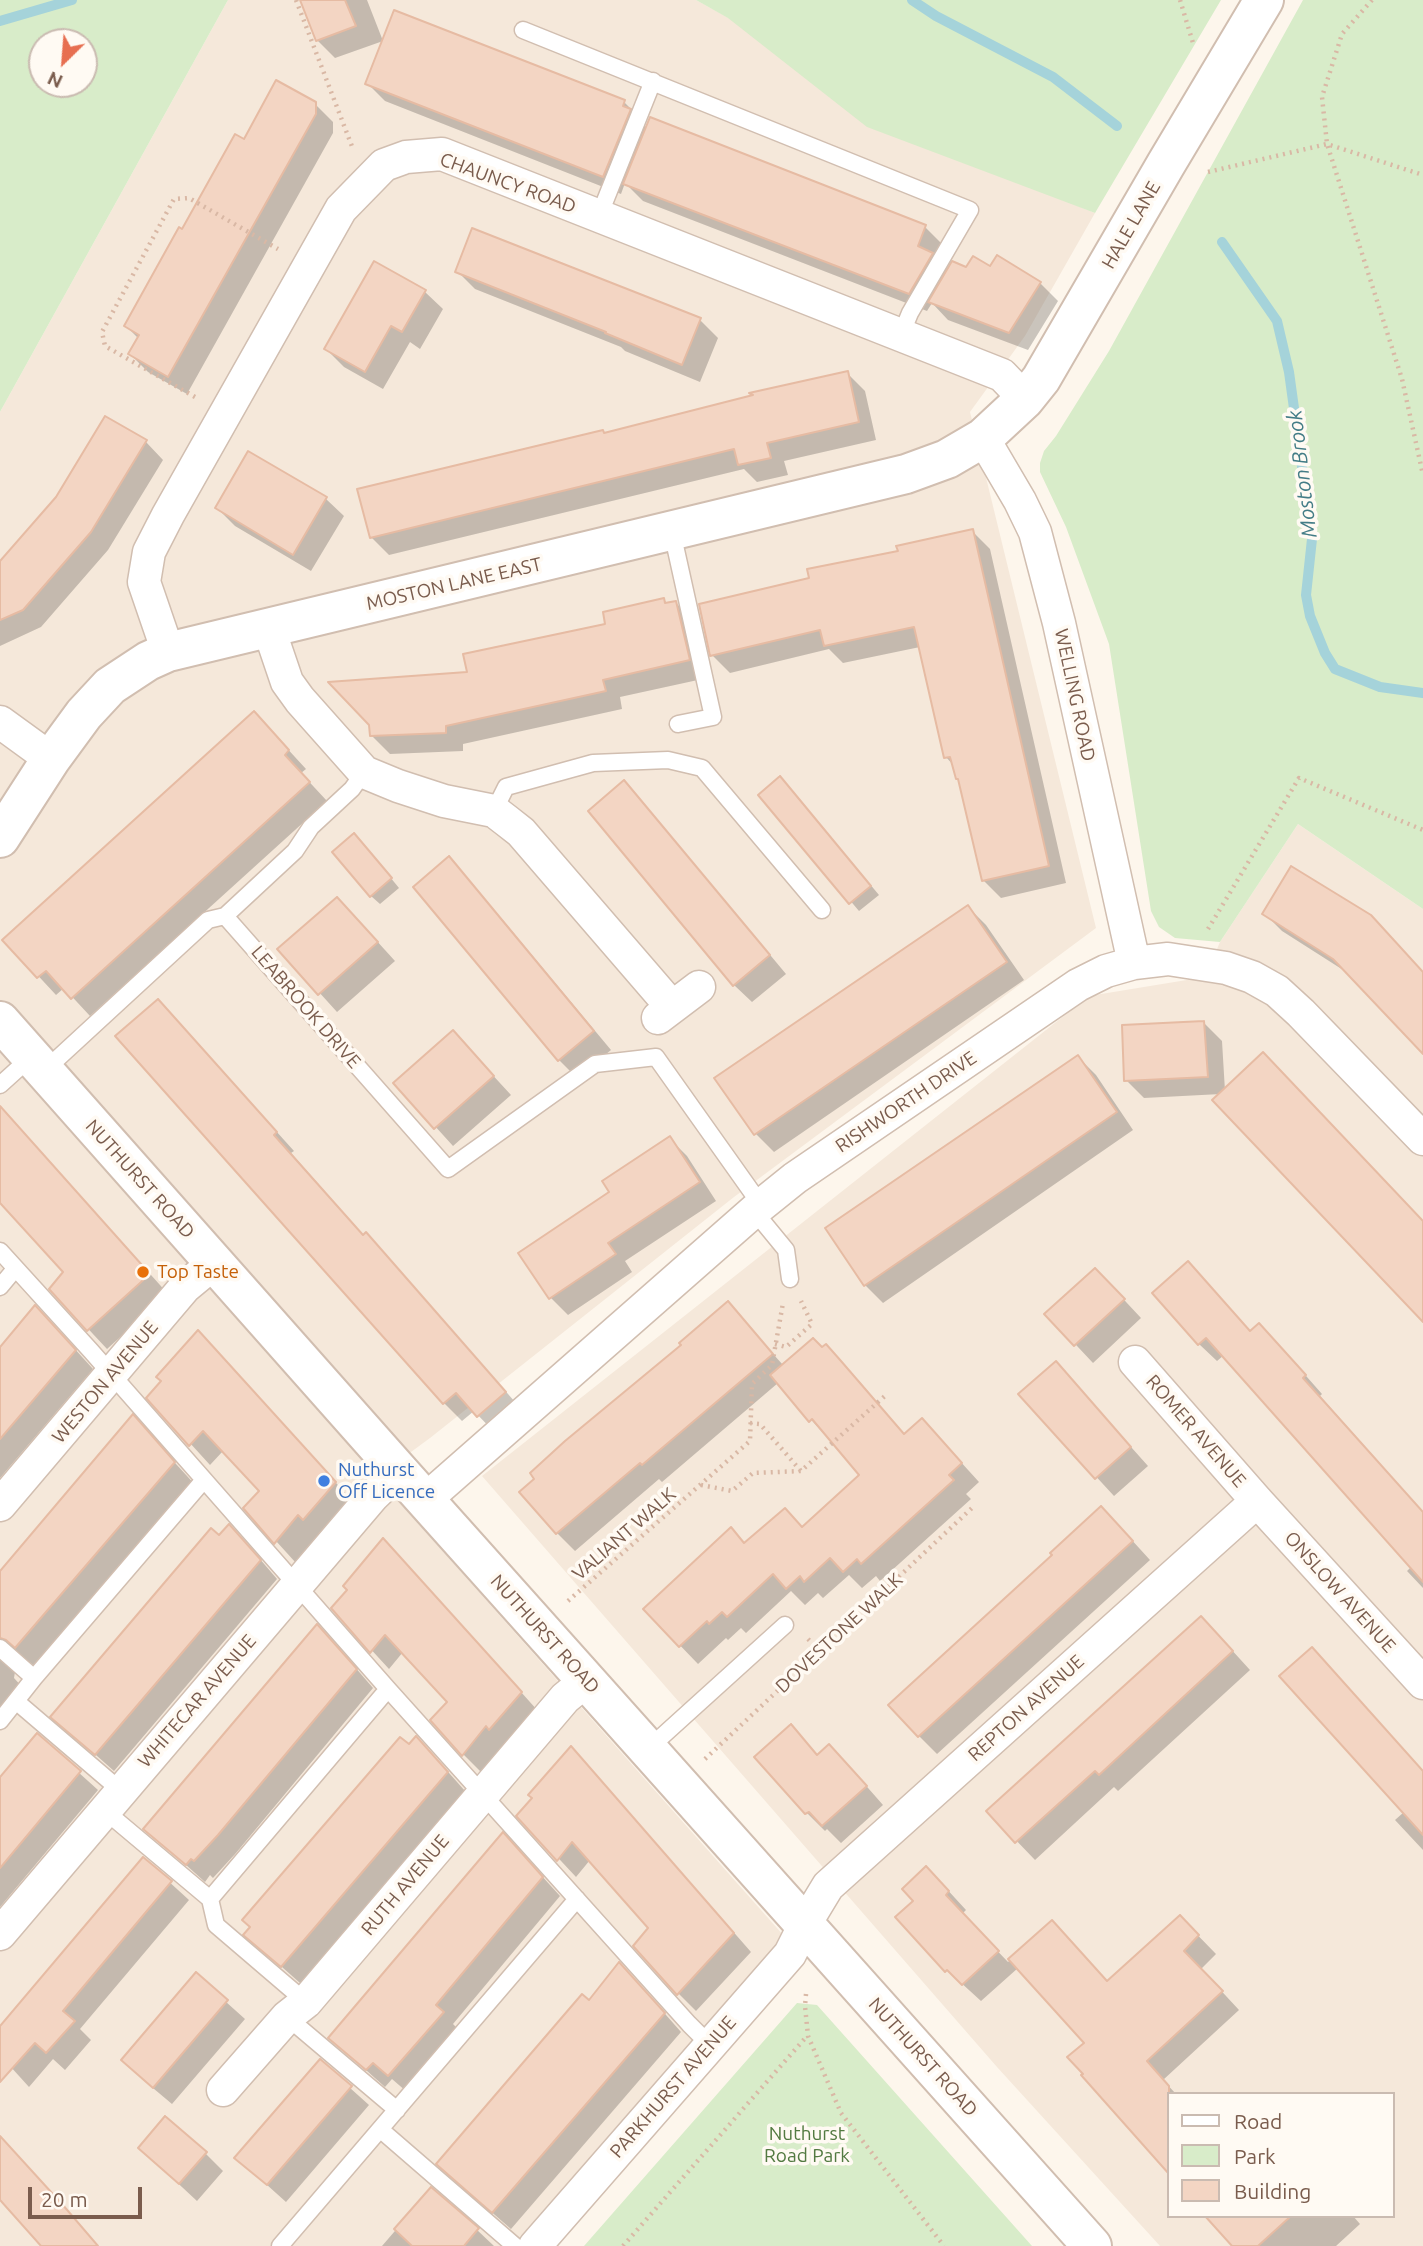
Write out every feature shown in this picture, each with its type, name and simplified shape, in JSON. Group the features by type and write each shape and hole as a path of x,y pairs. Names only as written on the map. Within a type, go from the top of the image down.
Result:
{"street":[{"name":"HALE LANE","path":"983,438 1025,399 1041,379 1264,0"},
{"name":"CHAUNCY ROAD","path":"169,652 144,582 149,552 167,515 341,209 384,165 406,157 442,154 1002,375 1025,399"},
{"name":"MOSTON LANE EAST","path":"0,838 51,759 84,714 110,685 148,661 169,652 906,474 947,459 983,438"},
{"name":"WELLING ROAD","path":"983,438 1035,532 1059,623 1134,963"},
{"path":"270,629 287,682 364,772 444,801 494,811 521,832 665,1013 699,987"},
{"path":"0,722 51,759"},
{"name":"RISHWORTH DRIVE","path":"425,1500 757,1208 795,1178 1078,985 1106,971 1134,963 1168,959 1196,962 1226,968 1277,990 1423,1139"},
{"name":"NUTHURST ROAD","path":"0,1021 1091,2246"},
{"name":"WESTON AVENUE","path":"0,1505 185,1287 215,1263"},
{"name":"ROMER AVENUE","path":"1135,1362 1257,1501"},
{"name":"WHITECAR AVENUE","path":"0,1934 378,1490 399,1471"},
{"name":"ONSLOW AVENUE","path":"1257,1501 1423,1683"},
{"name":"REPTON AVENUE","path":"805,1924 828,1886 1257,1501"},
{"name":"RUTH AVENUE","path":"223,2090 565,1698 587,1679"},
{"name":"PARKHURST AVENUE","path":"535,2246 790,1954 805,1924"}],"lane":[{"path":"523,30 970,210 910,313 901,335"},
{"path":"599,216 653,81"},
{"path":"672,532 713,717 678,724"},
{"path":"494,811 506,787 593,763 668,760 702,768 822,910"},
{"path":"0,1085 38,1064 208,920 225,916 295,850 311,827 352,789 364,772"},
{"name":"LEABROOK DRIVE","path":"225,916 448,1169 595,1064 656,1057 757,1208"},
{"path":"757,1208 786,1250 790,1279"},
{"path":"0,1251 388,1689 688,2024 710,2045"},
{"path":"0,1287 15,1269"},
{"path":"0,1721 204,1481"},
{"path":"648,1749 785,1625"},
{"path":"0,1648 34,1678"},
{"path":"210,1899 388,1689"},
{"path":"17,1702 210,1899 216,1925 397,2110"},
{"path":"281,2246 577,1899"},
{"path":"381,2130 515,2246"}],"path":[{"path":"296,0 357,158 370,177"},
{"path":"1372,0 1342,34 1322,97 1327,144 1402,379 1423,475"},
{"path":"1198,174 1327,144 1423,175"},
{"path":"201,401 105,346 102,332 174,199 189,198 286,253"},
{"path":"1196,962 1198,945 1299,778 1423,830"},
{"name":"VALIANT WALK","path":"565,1604 750,1441 752,1384 772,1365 783,1299 790,1279"},
{"path":"775,1344 786,1347 812,1325"},
{"path":"750,1423 760,1424 801,1471 886,1395"},
{"name":"VALIANT WALK","path":"700,1485 732,1491 753,1473 801,1471"},
{"name":"DOVESTONE WALK","path":"705,1759 973,1507"},
{"path":"806,1994 808,2036 841,2113 944,2246"},
{"path":"623,2246 808,2036"}],"shaded area":[{"path":"228,0 696,0 1056,197 1095,213 1025,336 970,412 1096,928 734,1197 377,1477 784,1936 512,2246 0,2246 0,412"},
{"path":"1298,824 1423,909 1423,2246 1160,2246 997,2067 482,1476 1089,996 1205,977 1220,942"}],"green space":[{"path":"0,0 228,0 0,412"},
{"path":"696,0 1221,0 1095,213 867,127 728,18"},
{"path":"1303,0 1423,0 1423,909 1298,824 1220,942 1175,938 1159,927 1151,911 1109,644 1066,527 1040,472 1040,463 1044,451 1109,351"},
{"name":"Nuthurst Road Park","path":"797,2003 817,2005 1032,2246 584,2246"}],"building":[{"path":"300,0 345,0 356,26 316,41"},
{"path":"394,10 625,100 623,106 631,109 603,177 365,84"},
{"path":"276,80 316,102 316,114 168,377 128,354 139,335 124,326 235,134 244,139"},
{"path":"650,117 926,225 918,246 933,253 909,294 623,184"},
{"path":"472,228 701,318 682,365 455,272"},
{"path":"997,255 1041,282 1009,333 928,302 952,261 966,267 973,256 990,266"},
{"path":"374,261 426,290 402,332 391,326 365,372 324,349"},
{"path":"848,371 859,422 767,443 771,458 738,465 734,449 370,538 357,489 603,430 604,433 753,395 749,393"},
{"path":"105,416 147,440 91,532 23,610 0,620 0,561 56,497"},
{"path":"248,451 327,497 293,555 215,508"},
{"path":"973,529 1049,866 982,881 958,779 950,757 944,758 914,627 824,646 820,630 710,656 699,604 809,578 807,569 898,551 896,546"},
{"path":"664,598 665,603 676,601 690,660 603,680 606,691 446,726 446,733 370,736 369,725 328,682 467,672 463,654 605,624 603,612"},
{"path":"254,711 289,750 285,755 310,782 71,999 46,971 37,978 2,940"},
{"path":"780,776 871,886 849,904 758,795"},
{"path":"624,780 770,955 733,986 588,811"},
{"path":"354,833 392,878 370,897 332,852"},
{"path":"449,856 594,1031 558,1061 413,887"},
{"path":"1291,866 1371,915 1423,972 1423,1054 1333,959 1262,914"},
{"path":"337,897 378,942 318,995 277,949"},
{"path":"968,905 1007,962 754,1135 714,1078"},
{"path":"158,999 277,1132 274,1135 363,1235 366,1232 506,1392 477,1417 456,1393 443,1404 115,1036"},
{"path":"1204,1021 1208,1077 1124,1081 1122,1025"},
{"path":"453,1030 494,1076 434,1129 393,1083"},
{"path":"1263,1052 1423,1221 1423,1322 1212,1100"},
{"path":"1078,1055 1117,1112 864,1286 825,1228"},
{"path":"0,1106 150,1274 87,1331 49,1289 63,1272 0,1203"},
{"path":"670,1136 700,1182 608,1243 616,1254 549,1299 518,1253 609,1192 602,1181"},
{"path":"1188,1261 1250,1331 1259,1323 1306,1375 1303,1378 1423,1512 1423,1582 1206,1338 1198,1345 1152,1293"},
{"path":"1095,1268 1125,1299 1074,1346 1044,1314"},
{"path":"728,1301 773,1354 556,1534 519,1492 534,1479 530,1473 681,1345 679,1343"},
{"path":"35,1305 76,1350 0,1439 0,1347"},
{"path":"198,1330 336,1482 303,1520 298,1515 274,1544 243,1508 259,1491 203,1431 189,1446 146,1398 161,1381 156,1377"},
{"path":"813,1338 822,1347 826,1344 904,1434 922,1418 962,1463 949,1475 954,1480 861,1564 857,1559 843,1572 830,1558 804,1582 800,1576 786,1589 773,1574 727,1617 722,1612 709,1624 707,1621 679,1647 643,1609 731,1527 744,1543 785,1508 802,1527 859,1475 812,1419 809,1422 770,1375"},
{"path":"1056,1361 1131,1447 1095,1479 1018,1394"},
{"path":"133,1414 175,1462 15,1648 0,1638 0,1571"},
{"path":"1101,1506 1133,1541 918,1737 888,1705 1052,1555 1050,1553"},
{"path":"229,1524 261,1560 95,1755 50,1717 211,1528 219,1535"},
{"path":"383,1538 522,1692 489,1730 486,1726 462,1756 430,1720 447,1702 385,1635 370,1653 331,1608 347,1590 343,1586"},
{"path":"1201,1616 1233,1651 1099,1775 1095,1771 1015,1843 986,1811"},
{"path":"317,1624 357,1669 218,1835 194,1861 191,1859 186,1865 143,1829"},
{"path":"1312,1647 1423,1771 1423,1835 1279,1676"},
{"path":"791,1724 817,1755 829,1744 867,1786 822,1826 809,1812 805,1814 754,1757"},
{"path":"37,1733 81,1771 0,1868 0,1777"},
{"path":"416,1736 448,1772 281,1967 243,1935 250,1927 242,1920 400,1737 409,1744"},
{"path":"571,1746 734,1933 677,1995 633,1946 648,1928 572,1842 557,1861 516,1816 532,1798 528,1795"},
{"path":"503,1832 543,1877 436,2005 444,2012 388,2076 373,2063 366,2070 328,2038"},
{"path":"143,1857 172,1881 63,2011 75,2021 46,2053 35,2043 0,2082 0,2026"},
{"path":"926,1866 949,1891 946,1895 999,1951 962,1985 947,1970 945,1972 895,1917 913,1901 902,1889"},
{"path":"1180,1915 1199,1935 1184,1951 1223,1991 1147,2061 1169,2086 1168,2173 1067,2057 1084,2043 1008,1959 1052,1920 1107,1981"},
{"path":"619,1962 665,2013 492,2213 436,2164 582,1994 589,2000"},
{"path":"196,1972 228,2000 153,2088 121,2060"},
{"path":"320,2059 352,2086 267,2185 234,2158"},
{"path":"165,2116 207,2152 179,2184 138,2148"},
{"path":"0,2136 98,2246 41,2246 0,2200"},
{"path":"431,2187 479,2228 464,2246 412,2246 394,2229"},
{"path":"1207,2218 1289,2218 1258,2246 1232,2246"}],"waterway":[{"name":"Moston Brook","path":"0,21 72,0"},
{"name":"Moston Brook","path":"912,0 936,16 1053,77 1117,126"},
{"name":"Moston Brook","path":"1222,242 1277,321 1289,372 1312,539 1306,595 1310,616 1325,653 1335,669 1380,687 1423,693"}],"place":[{"name":"Top Taste","path":"143,1272"},
{"name":"Nuthurst Off Licence","path":"324,1481"}]}
